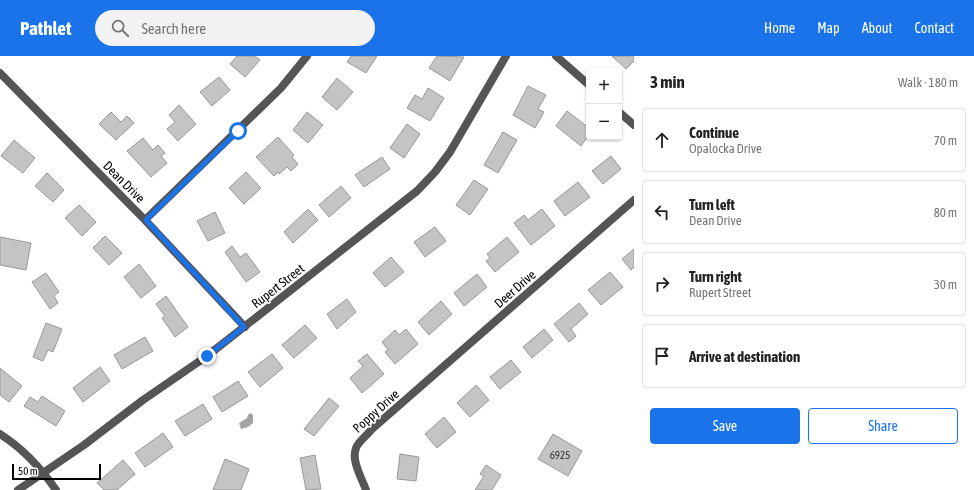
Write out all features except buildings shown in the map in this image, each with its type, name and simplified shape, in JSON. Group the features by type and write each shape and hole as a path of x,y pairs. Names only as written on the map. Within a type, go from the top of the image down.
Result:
{"street":[{"path":"146,220 275,94 307,56"},
{"name":"Rupert Street","path":"18,490 84,445 143,400 207,356 393,211 417,190 430,177 450,152 506,56"},
{"path":"556,56 586,82"},
{"name":"Dean Drive","path":"0,73 146,220 244,327"},
{"path":"622,115 634,125"},
{"name":"Deer Drive","path":"412,395 634,200"},
{"name":"Poppy Drive","path":"366,490 355,462 355,453 358,444 372,429 412,395"},
{"path":"0,434 27,455 44,473 56,490"}],"shaded area":[{"path":"250,413 253,415 253,423 248,427 241,429 239,423 247,418"}],"route":[{"path":"207,356 244,327 146,220 238,131"}]}
